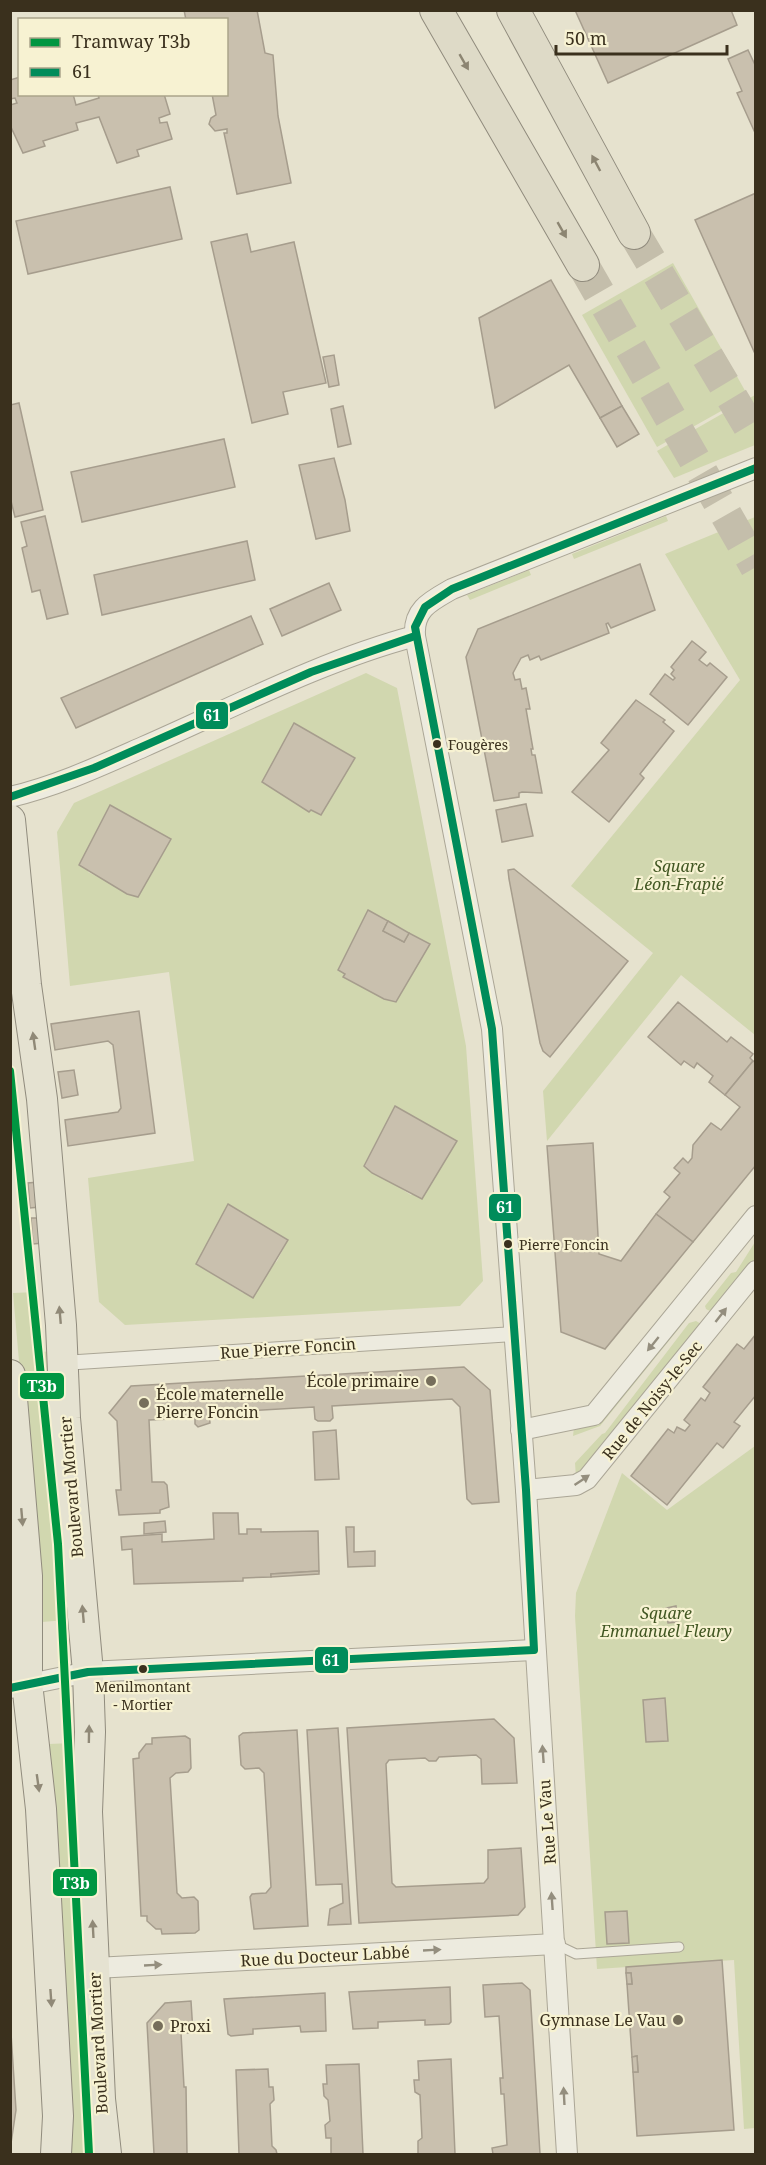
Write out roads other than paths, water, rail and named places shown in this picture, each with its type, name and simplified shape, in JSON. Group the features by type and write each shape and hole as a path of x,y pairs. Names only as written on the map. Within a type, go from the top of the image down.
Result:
{"highway":[{"path":"436,10 583,265"},
{"path":"513,10 634,233"}],"main road":[{"name":"Boulevard Mortier","path":"10,820 26,985 42,1099 88,1672 90,1732 87,1812 100,2099 106,2154"},
{"path":"10,1376 19,1577 19,1686 41,1809 58,2116 56,2154"}],"street":[{"path":"10,797 34,792 102,766 338,662 415,636 416,618 424,606 452,589 756,468"},
{"name":"Rue Le Vau","path":"415,636 492,1029 522,1430 567,2154"},
{"name":"Rue de Noisy-le-Sec","path":"522,1430 594,1415 756,1216"},
{"name":"Rue de Noisy-le-Sec","path":"526,1490 576,1485 586,1479 756,1271"},
{"name":"Rue Pierre Foncin","path":"63,1363 514,1334"},
{"path":"19,1686 88,1672 534,1650"},
{"name":"Rue du Docteur Labbé","path":"94,1968 555,1944"}],"lane":[{"path":"555,1944 576,1954 679,1947"}],"tunnel":[{"path":"634,233 756,438"},
{"path":"583,265 756,567"}],"tram line":[{"name":"T3b","path":"10,1071 58,1544 89,2154"}],"place":[{"name":"Fougères","path":"437,744"},
{"name":"Pierre Foncin","path":"508,1244"},
{"name":"École primaire","path":"431,1381"},
{"name":"École maternelle Pierre Foncin","path":"144,1403"},
{"name":"Menilmontant - Mortier","path":"143,1669"},
{"name":"Gymnase Le Vau","path":"678,2020"},
{"name":"Proxi","path":"158,2026"}],"park label":[{"name":"Square Léon-Frapié","path":"679,875"},
{"name":"Square Emmanuel Fleury","path":"666,1622"}]}
